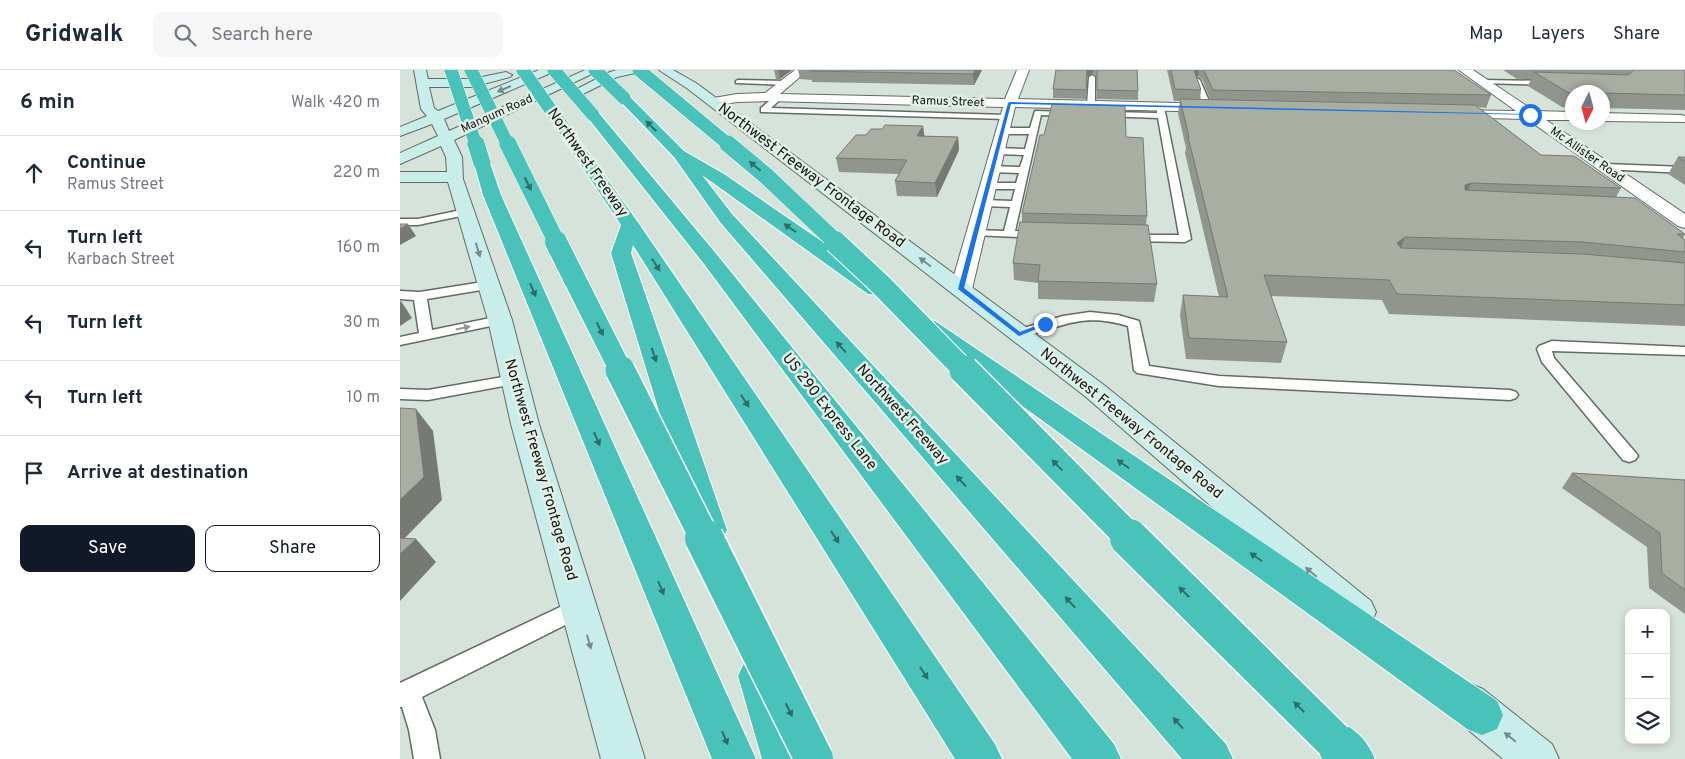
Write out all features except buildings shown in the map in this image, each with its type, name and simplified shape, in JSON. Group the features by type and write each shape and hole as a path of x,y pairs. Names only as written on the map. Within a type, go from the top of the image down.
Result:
{"highway":[{"path":"452,70 492,195 734,759"},
{"path":"471,70 814,759"},
{"name":"Northwest Freeway","path":"521,70 630,225 980,759"},
{"name":"US 290 Express Lane","path":"554,70 717,268 1099,759"},
{"name":"Northwest Freeway","path":"594,70 679,154 726,218 1211,759"},
{"path":"638,70 766,176 881,285 1067,476 1344,750"},
{"path":"679,154 718,177 1064,423 1482,715"},
{"path":"630,225 621,253 784,759"}],"main road":[{"name":"Northwest Freeway Frontage Road","path":"420,70 424,83 422,90 428,109 447,148 500,320 525,424 624,759"},
{"path":"424,83 472,83 521,70"},
{"name":"Mangum Road","path":"447,148 549,70"},
{"name":"Mangum Road","path":"400,159 447,148 594,70"},
{"path":"400,177 442,176 447,148 489,133 614,74 638,70"},
{"name":"Northwest Freeway Frontage Road","path":"644,70 668,73 692,86 1095,391 1537,759"},
{"name":"Mangum Road","path":"400,132 447,148"}],"street":[{"path":"774,97 786,83 802,70"},
{"path":"961,289 1006,117 1023,70"},
{"name":"Mc Allister Road","path":"1465,70 1685,222"},
{"name":"Ramus Street","path":"713,102 774,97 1006,117 1091,105 1110,110 1160,111 1228,108"},
{"path":"1432,113 1565,116"},
{"path":"1610,117 1681,119"}],"lane":[{"path":"1091,105 1092,77"},
{"path":"1197,80 1208,108"},
{"path":"738,82 786,83"},
{"path":"1481,82 1555,83"},
{"path":"774,97 764,110 1006,117 1033,131"},
{"path":"1009,234 1038,113 1067,109 1110,110"},
{"path":"1117,238 1185,239 1160,111"},
{"path":"997,151 1028,152"},
{"path":"1605,167 1685,170"},
{"path":"992,169 1024,170"},
{"path":"988,186 1020,186"},
{"path":"982,203 1016,204"},
{"path":"400,222 418,222 466,212"},
{"path":"1651,212 1671,212"},
{"path":"975,233 1048,236"},
{"path":"400,295 420,296 489,285"},
{"path":"420,296 426,336"},
{"path":"1019,334 1064,319 1101,316 1134,324 1142,370 1219,381 1510,395"},
{"path":"400,343 500,320"},
{"path":"1629,456 1547,359 1544,349 1552,345 1685,351"},
{"path":"400,394 428,396 514,380"},
{"path":"427,759 422,730 404,694 579,607"}],"route":[{"path":"1045,324 1019,334 961,289 982,203 1010,103 1530,115"}]}
